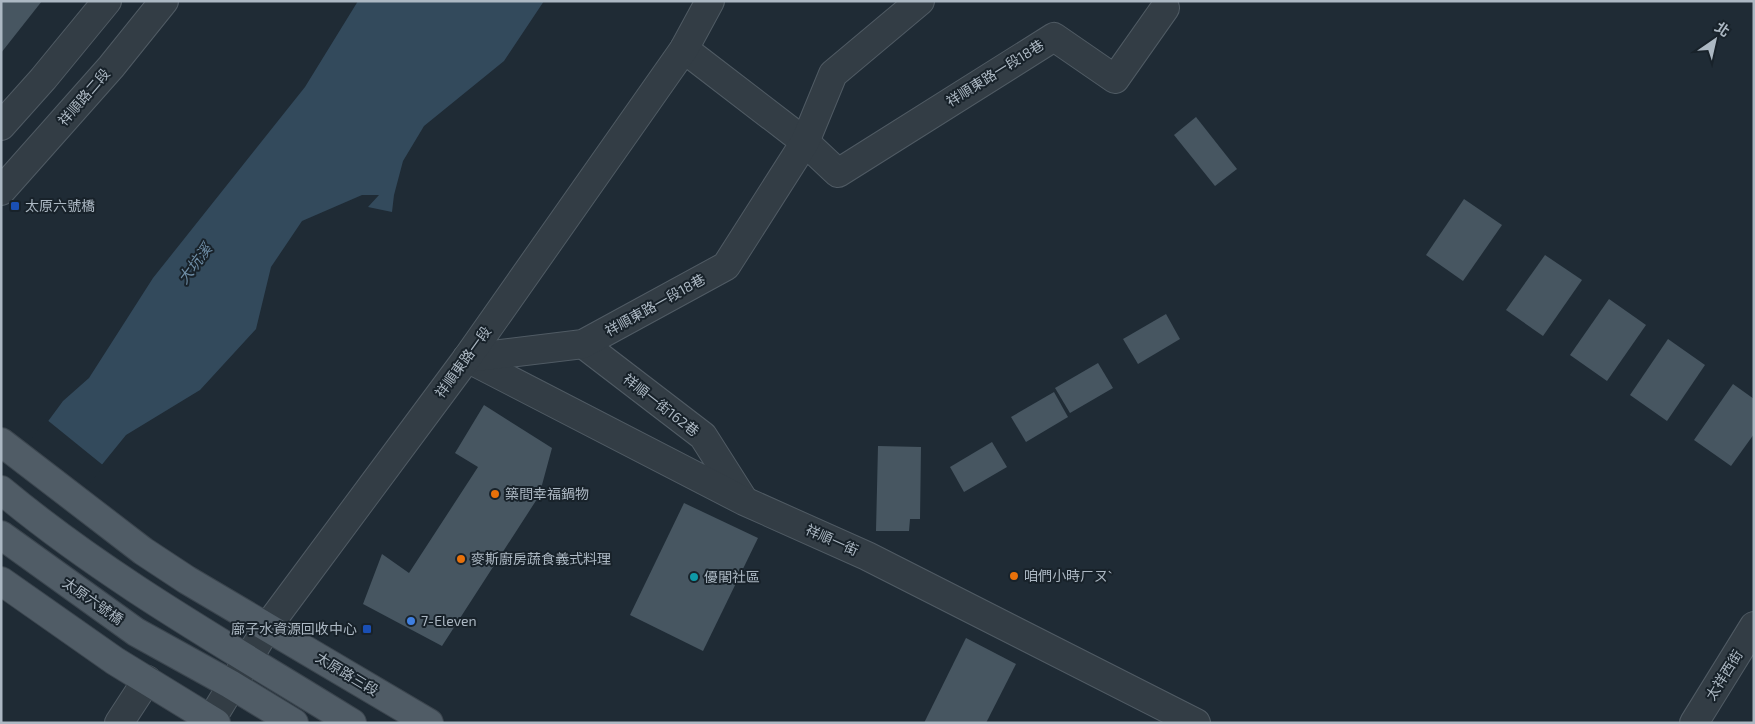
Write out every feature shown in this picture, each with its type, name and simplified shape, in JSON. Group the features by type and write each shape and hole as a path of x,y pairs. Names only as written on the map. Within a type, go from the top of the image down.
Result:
{"main road":[{"name":"太原路三段","path":"1,442 143,551 187,580 430,723"},
{"path":"1,490 67,540 156,603 352,723"},
{"name":"太原六號橋","path":"1,536 136,632 230,684"},
{"path":"1,581 115,660 213,721"},
{"path":"230,684 294,723"}],"street":[{"path":"1,126 43,79 107,1"},
{"name":"祥順路二段","path":"1,191 111,67 164,1"},
{"name":"祥順東路一段","path":"213,721 230,684 268,626 467,358 684,49 710,1"},
{"name":"祥順東路一段18巷","path":"467,358 583,344 726,266 805,142 833,74 920,1"},
{"name":"祥順東路一段18巷","path":"805,142 838,172 1054,37 1115,79 1165,8"},
{"path":"684,49 805,142"},
{"name":"祥順一街162巷","path":"583,344 703,436 744,501"},
{"name":"祥順一街","path":"467,358 744,501 867,556 1196,723"},
{"name":"太祥西街","path":"1694,723 1754,626"},
{"path":"119,723 147,680"}],"water":[{"name":"大坑溪","path":"358,1 544,1 504,61 424,126 403,161 394,195 392,212 368,207 379,195 362,195 302,221 271,267 256,329 200,390 126,435 1,589 1,485 63,401 89,378 153,278 305,87"}],"pier":[{"path":"46,419 104,466 1,592 1,481"}],"building":[{"path":"1,1 42,1 1,53"},
{"path":"1196,117 1237,169 1215,186 1174,135"},
{"path":"1464,199 1502,225 1463,281 1426,255"},
{"path":"1545,255 1582,280 1543,336 1506,310"},
{"path":"1609,299 1646,325 1607,381 1570,355"},
{"path":"1166,314 1180,339 1138,364 1123,339"},
{"path":"1668,339 1705,365 1667,421 1630,395"},
{"path":"1098,363 1113,388 1070,413 1055,388"},
{"path":"1733,384 1754,399 1754,434 1731,466 1694,440"},
{"path":"1054,392 1068,417 1026,442 1011,417"},
{"path":"484,405 552,448 539,496 442,646 363,604 382,554 409,573 478,467 455,453"},
{"path":"992,442 1007,467 964,492 950,467"},
{"path":"878,446 921,447 920,519 910,519 909,531 876,531"},
{"name":"優閣社區","path":"684,503 758,538 703,651 630,615"},
{"path":"966,638 1016,664 986,723 924,723"}],"place":[{"name":"太原六號橋","path":"15,206"},
{"name":"築間幸福鍋物","path":"495,494"},
{"name":"麥斯廚房蔬食義式料理","path":"461,559"},
{"name":"咱們小時ㄏㄡˋ","path":"1014,576"},
{"name":"優閣社區","path":"694,577"},
{"name":"7-Eleven","path":"411,621"},
{"name":"廍子水資源回收中心","path":"367,629"}]}
